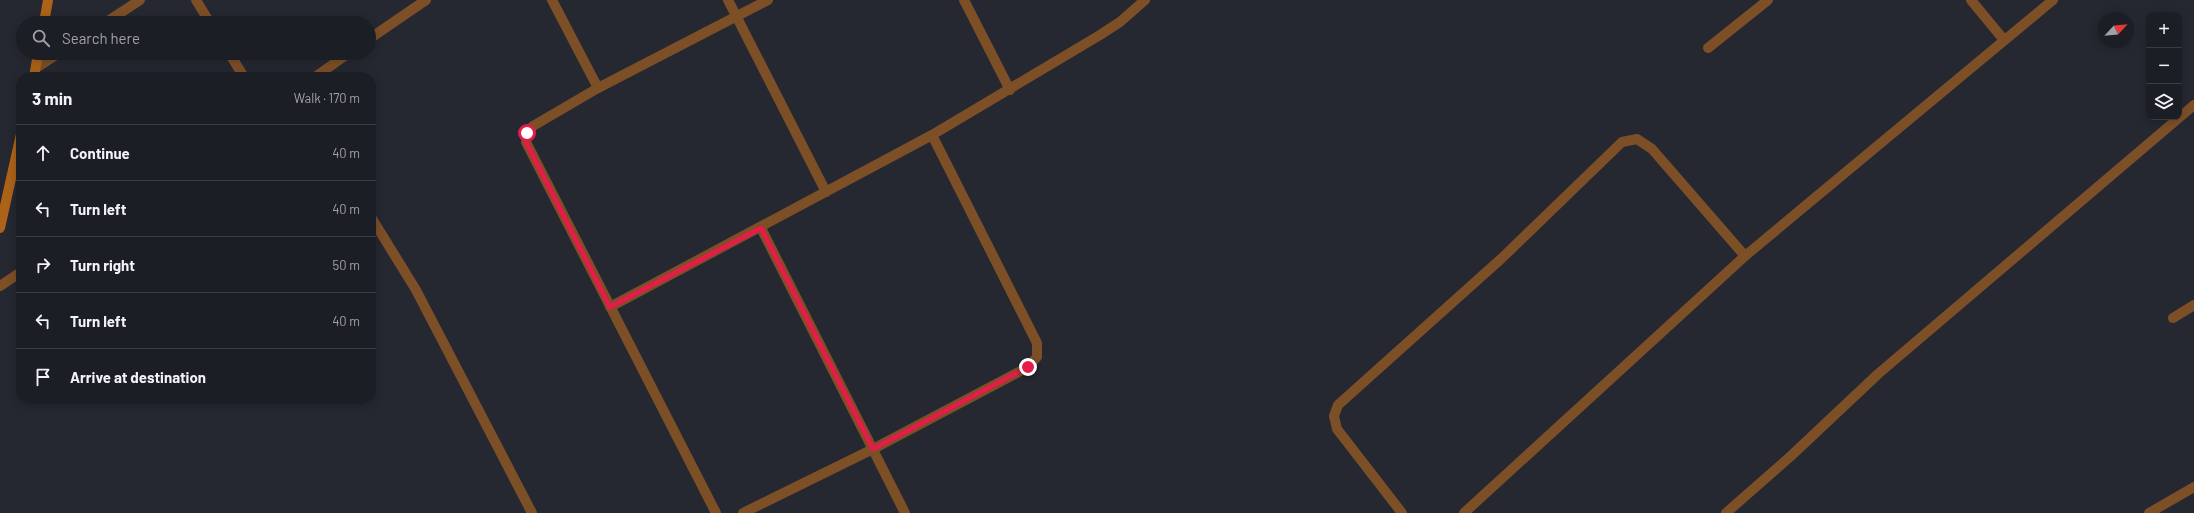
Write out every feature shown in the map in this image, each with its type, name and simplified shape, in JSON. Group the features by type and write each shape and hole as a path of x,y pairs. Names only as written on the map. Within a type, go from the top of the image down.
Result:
{"street":[{"path":"45,16 48,0"},
{"path":"116,16 140,0"},
{"path":"196,0 206,16"},
{"path":"376,35 426,0"},
{"path":"552,0 598,88"},
{"path":"728,0 826,192"},
{"path":"716,513 526,142 527,133 533,126 598,88 768,0"},
{"path":"964,0 1010,90"},
{"path":"610,307 761,228 932,135 1010,90 1100,35 1120,22 1145,0"},
{"path":"1708,48 1768,0"},
{"path":"1971,0 2004,40"},
{"path":"1464,513 1745,256 2053,0"},
{"path":"35,72 37,60"},
{"path":"36,72 51,60"},
{"path":"233,60 241,72"},
{"path":"322,72 339,60"},
{"path":"1726,513 1792,455 1878,374 2194,105"},
{"path":"743,513 873,449 1028,367 1037,356 1037,343 932,135"},
{"path":"1402,513 1337,429 1334,416 1338,404 1502,258 1622,142 1636,139 1652,149 1745,256"},
{"path":"0,228 16,156"},
{"path":"376,225 416,290 532,513"},
{"path":"761,228 905,513"},
{"path":"0,286 16,275"},
{"path":"2173,318 2194,305"},
{"path":"2149,513 2193,489"}],"route":[{"path":"527,133 526,142 610,307 761,228 873,449 1028,367"}]}
